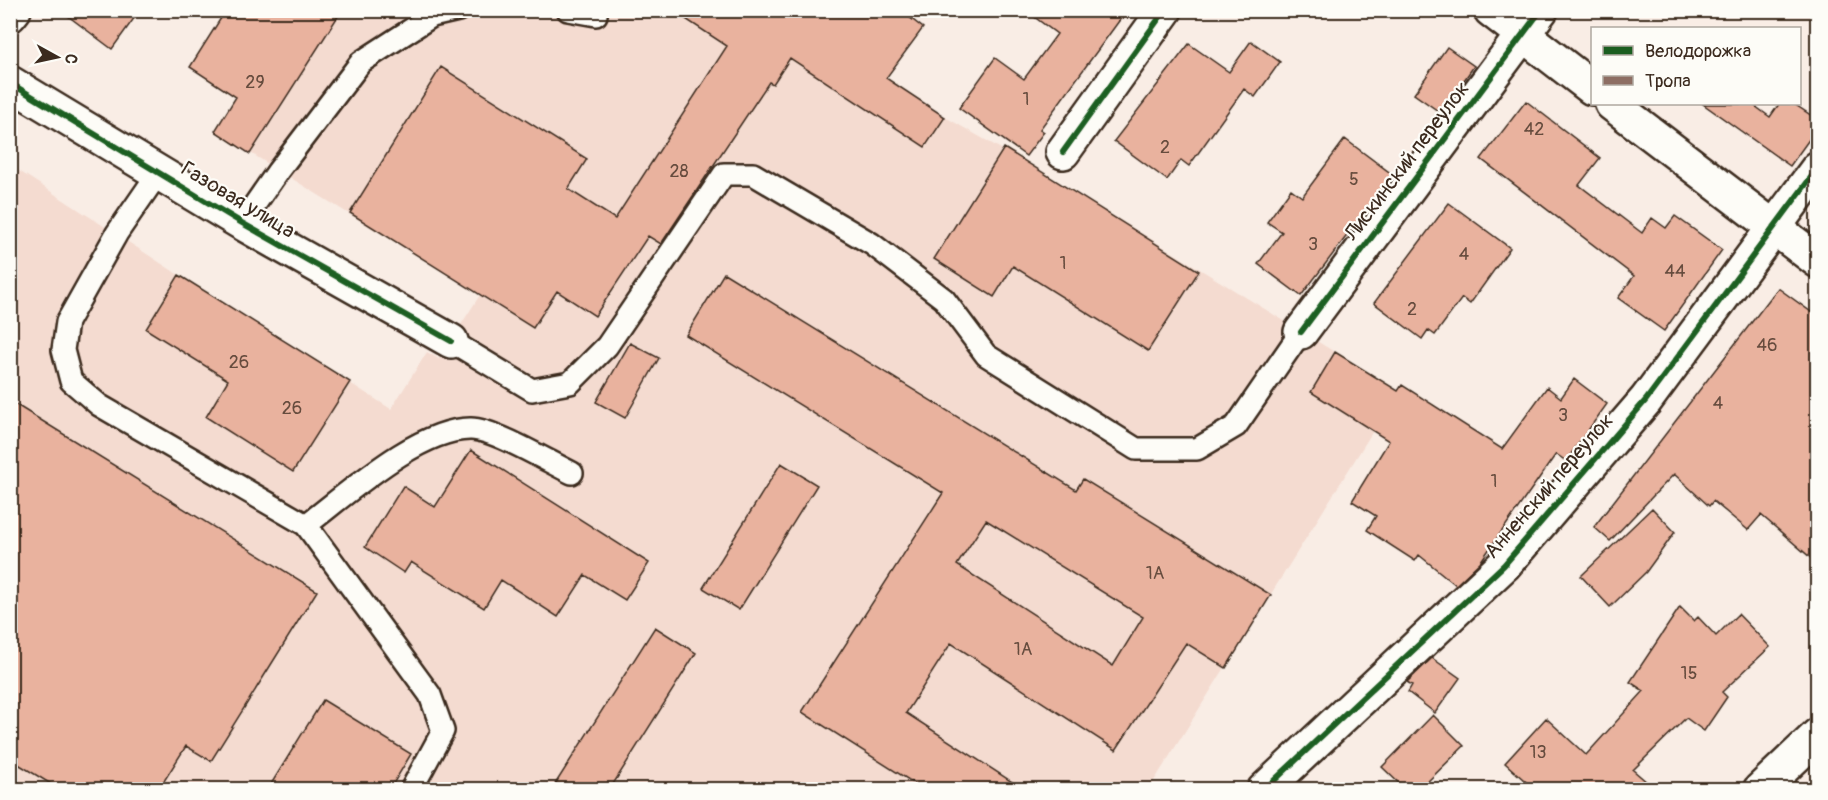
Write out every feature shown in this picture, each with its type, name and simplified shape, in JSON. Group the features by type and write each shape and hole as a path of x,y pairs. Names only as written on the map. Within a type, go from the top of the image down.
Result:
{"street":[{"path":"10,15 14,10"},
{"path":"1064,152 1165,10"},
{"path":"1491,10 1532,22 1591,86"},
{"name":"Лискинский переулок","path":"1300,332 1532,22"},
{"name":"Газовая улица","path":"10,83 242,223 451,341"},
{"path":"1613,105 1818,261"},
{"name":"Анненский переулок","path":"1264,789 1504,565 1646,400 1818,168"},
{"path":"1760,789 1818,735"}],"lane":[{"path":"242,223 278,171 361,62 432,16 458,10"},
{"path":"568,10 596,15"},
{"path":"159,172 117,233 67,322 63,350 71,381 99,405 306,525 430,695 443,731 411,789"},
{"path":"451,341 532,390 570,383 607,346 724,174 753,174 872,244 944,299 986,356 1136,449 1197,449 1236,426 1300,332"},
{"path":"306,525 394,458 433,437 472,429 503,439 572,474"}],"shaded area":[{"path":"226,11 782,11 945,117 1040,171 1398,391 1149,789 11,789 10,165 391,409 427,352 439,359 480,295 215,131 236,97 190,67"}],"building":[{"path":"60,10 140,10 112,49"},
{"path":"226,10 342,10 250,154 215,131 236,97 190,67"},
{"path":"672,10 900,10 923,28 886,78 945,117 925,147 790,58 773,84 769,82 661,244 648,236 595,316 557,291 533,328 350,213 441,67 587,159 568,189 615,219 727,46"},
{"path":"1025,10 1127,10 1040,129 1044,132 1026,156 959,108 995,58 1024,79 1057,34"},
{"path":"1251,41 1280,62 1255,97 1244,89 1189,166 1181,160 1167,180 1114,141 1189,44 1229,72"},
{"path":"1447,47 1474,66 1441,113 1414,94"},
{"path":"1526,101 1600,158 1579,185 1642,233 1652,218 1666,228 1675,216 1722,250 1664,331 1618,298 1634,276 1481,159"},
{"path":"1704,105 1753,105 1770,117 1778,105 1796,105 1818,120 1818,127 1790,166"},
{"path":"1345,139 1393,175 1301,296 1258,264 1282,232 1267,222 1291,189 1302,197"},
{"path":"1004,148 1199,271 1148,351 1013,266 994,297 934,259"},
{"path":"1449,203 1510,248 1470,304 1462,298 1435,335 1428,330 1422,339 1374,303"},
{"path":"724,273 1076,490 1083,479 1271,595 1226,668 1186,643 1116,750 951,643 906,713 1023,789 923,789 802,712 943,493 686,335","holes":["986,520 1143,617 1113,666 957,565"]},
{"path":"179,275 350,382 293,472 206,417 228,380 146,329"},
{"path":"1778,288 1818,317 1818,564 1761,515 1748,530 1713,501 1709,506 1674,474 1610,541 1594,527"},
{"path":"630,343 659,358 625,418 596,402"},
{"path":"1335,352 1398,391 1402,385 1502,449 1547,387 1561,398 1574,379 1607,404 1566,461 1556,454 1481,561 1456,585 1419,555 1415,561 1367,530 1376,516 1352,501 1389,441 1311,392"},
{"path":"10,401 317,591 211,761 186,746 159,789 59,789 10,759"},
{"path":"471,450 649,563 625,600 585,575 558,617 501,580 484,608 411,562 404,573 365,547 403,486 435,507"},
{"path":"781,463 817,485 739,610 703,588"},
{"path":"1652,508 1675,532 1646,572 1610,607 1581,576"},
{"path":"1680,607 1694,621 1698,617 1716,636 1738,614 1770,647 1722,692 1727,697 1704,731 1686,718 1633,770 1655,789 1534,789 1505,763 1546,718 1586,755 1644,691 1630,682"},
{"path":"655,627 696,653 610,789 552,789"},
{"path":"1432,658 1460,678 1435,713 1408,692 1412,685 1407,682"},
{"path":"323,700 411,754 390,789 268,789"},
{"path":"1433,715 1464,746 1420,789 1405,789 1382,767"}],"marked path":[{"path":"10,15 14,10"}],"cycle path":[{"path":"1063,152 1165,10"},
{"path":"1301,332 1541,10"},
{"path":"10,83 242,223 451,341"},
{"path":"1264,790 1504,565 1646,400 1818,168"}]}
